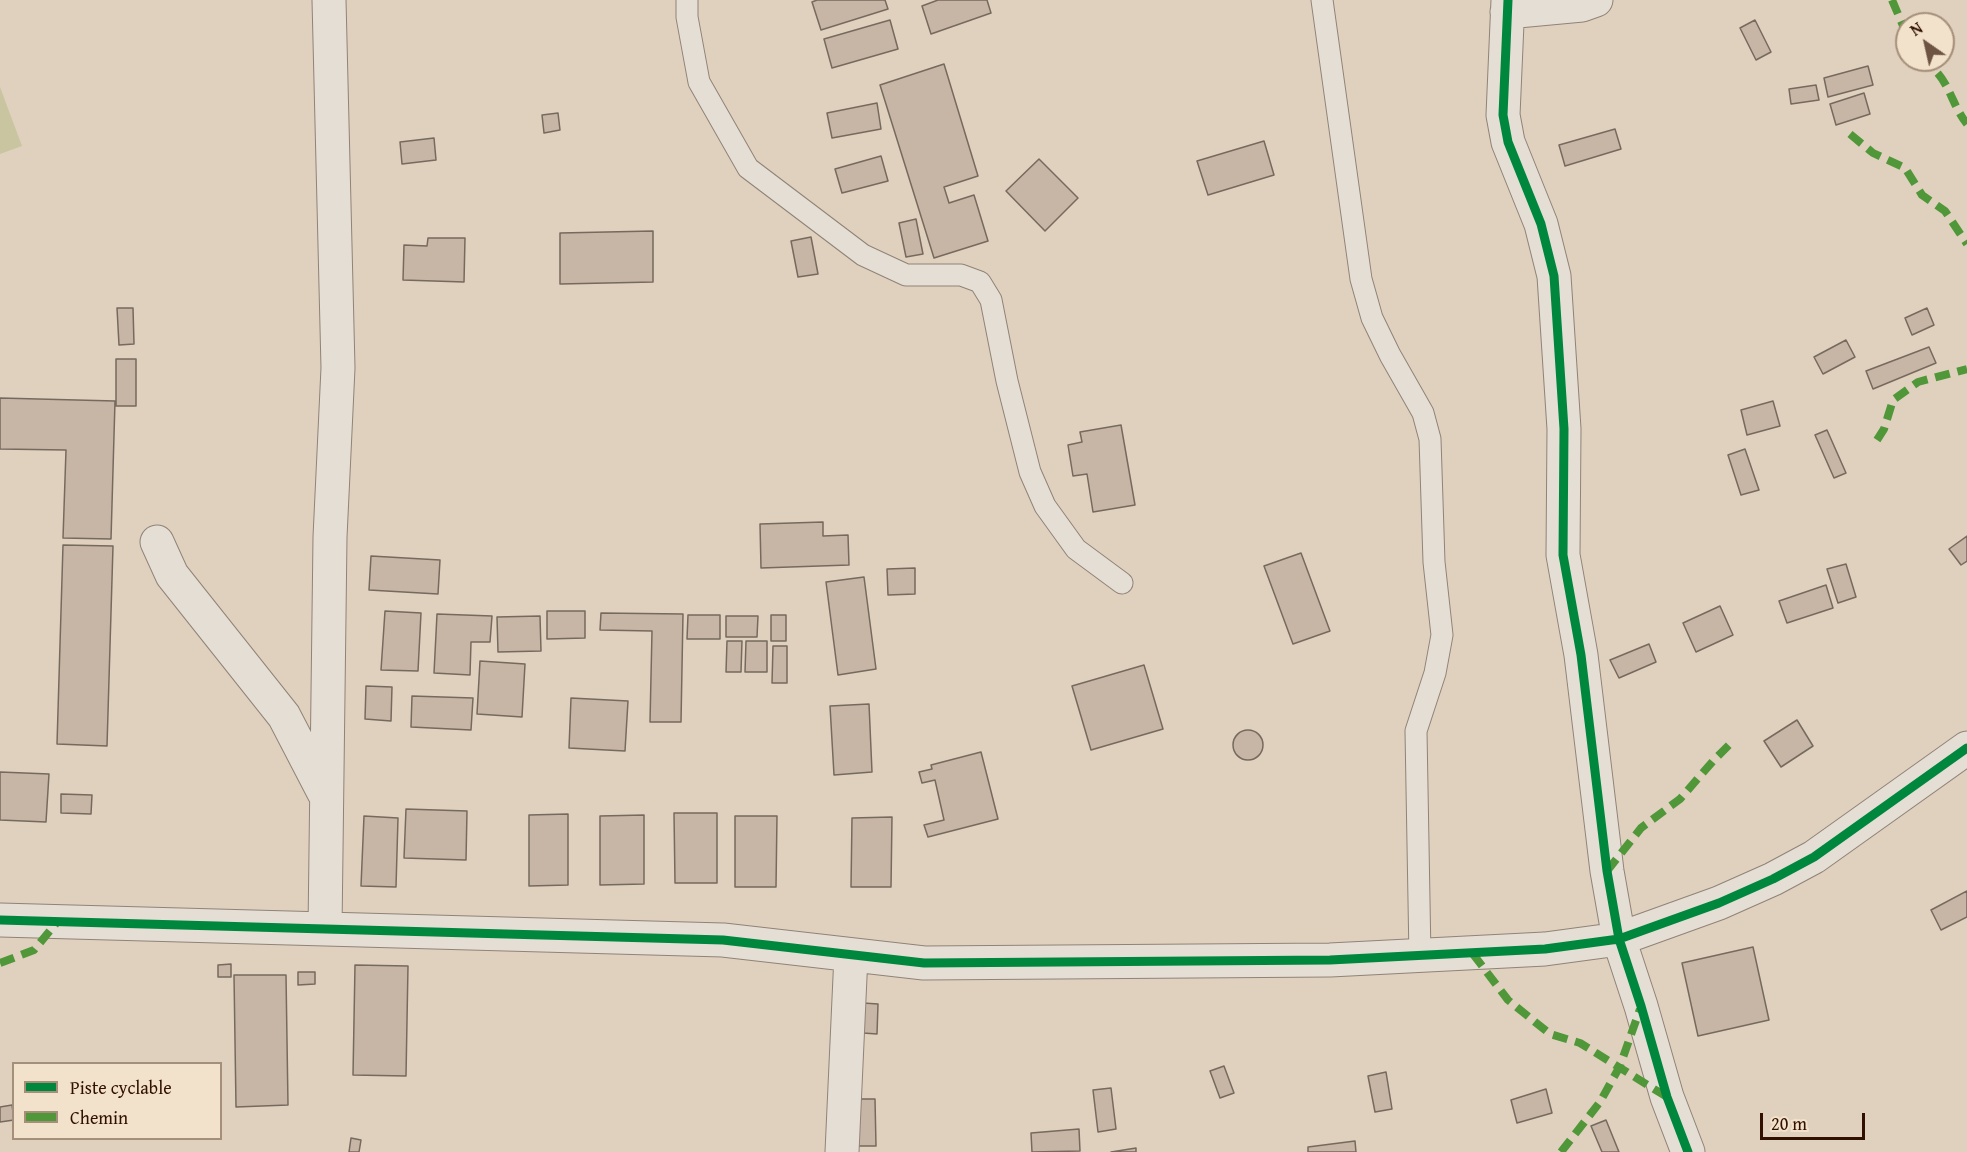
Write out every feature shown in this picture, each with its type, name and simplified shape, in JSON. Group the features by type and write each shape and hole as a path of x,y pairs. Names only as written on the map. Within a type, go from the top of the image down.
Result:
{"street":[{"path":"325,929 330,537 338,368 329,0"},
{"path":"1596,0 1582,5 1507,6 1503,115 1508,142 1541,224 1554,276 1564,429 1563,555 1581,655 1607,871 1619,939 1667,1097 1688,1152"},
{"path":"157,543 172,575 284,716 327,797"},
{"path":"0,920 723,940 924,963 1330,960 1545,949 1619,939 1719,903 1773,879 1814,857 1967,748"},
{"path":"842,1152 851,955"}],"lane":[{"path":"687,0 687,17 699,82 748,168 863,255 906,275 961,275 980,282 991,300 1030,472 1045,506 1076,549 1122,583"},
{"path":"1322,0 1361,279 1372,318 1423,413 1430,439 1434,562 1442,635 1435,673 1416,731 1420,957"}],"shaded area":[{"path":"0,87 22,146 0,154"}],"building":[{"path":"817,0 885,0 888,9 821,30 812,2"},
{"path":"938,0 987,0 991,13 931,34 922,6"},
{"path":"890,20 898,49 832,68 824,39"},
{"path":"1755,20 1771,52 1756,60 1740,28"},
{"path":"944,64 978,176 944,187 949,203 974,195 988,241 934,258 880,85"},
{"path":"1868,66 1873,85 1828,97 1824,78"},
{"path":"1816,85 1819,100 1791,104 1789,89"},
{"path":"1864,93 1870,114 1836,125 1830,104"},
{"path":"877,103 881,129 832,138 827,113"},
{"path":"558,113 560,130 544,133 542,115"},
{"path":"1615,129 1621,149 1565,166 1559,145"},
{"path":"434,138 436,160 402,164 400,142"},
{"path":"1264,141 1274,175 1208,195 1197,161"},
{"path":"881,156 888,181 842,193 835,169"},
{"path":"1039,159 1078,198 1045,231 1006,191"},
{"path":"916,219 923,254 906,257 899,223"},
{"path":"653,231 653,282 560,284 560,233"},
{"path":"811,237 818,274 798,277 791,241"},
{"path":"428,238 465,238 464,282 403,280 404,245 427,246"},
{"path":"117,308 133,308 134,344 119,345"},
{"path":"1927,308 1934,325 1912,335 1905,318"},
{"path":"1846,340 1855,357 1823,374 1814,357"},
{"path":"1929,347 1936,363 1873,389 1866,371"},
{"path":"116,359 136,359 136,406 116,406"},
{"path":"0,398 115,401 111,539 63,538 66,450 0,449"},
{"path":"1773,401 1780,426 1747,435 1741,410"},
{"path":"1121,425 1135,505 1093,512 1087,474 1073,476 1068,445 1082,442 1080,432"},
{"path":"1827,430 1846,473 1834,478 1815,435"},
{"path":"1745,449 1759,490 1741,495 1728,455"},
{"path":"823,522 823,536 848,535 849,565 761,568 760,524"},
{"path":"1967,536 1967,561 1961,565 1949,549"},
{"path":"63,545 113,546 107,746 57,744"},
{"path":"1301,553 1330,631 1293,644 1264,566"},
{"path":"371,556 440,560 438,594 369,590"},
{"path":"1846,564 1856,597 1838,603 1827,569"},
{"path":"915,568 915,594 888,595 887,569"},
{"path":"864,577 876,669 838,675 826,582"},
{"path":"1826,585 1833,608 1787,623 1779,601"},
{"path":"1720,606 1733,635 1696,652 1683,623"},
{"path":"385,611 421,613 418,671 381,670"},
{"path":"547,611 585,611 585,638 547,639"},
{"path":"601,613 683,614 681,722 650,722 652,631 600,630"},
{"path":"437,614 492,616 490,642 471,642 470,675 434,673"},
{"path":"688,615 720,615 720,639 687,639"},
{"path":"771,615 786,615 786,641 771,641"},
{"path":"540,616 541,651 498,652 497,617"},
{"path":"726,616 758,616 757,637 726,637"},
{"path":"727,641 742,641 741,672 726,672"},
{"path":"746,641 767,641 767,672 745,672"},
{"path":"1649,644 1656,662 1619,678 1610,660"},
{"path":"773,646 787,646 787,683 772,683"},
{"path":"480,661 525,664 522,717 477,714"},
{"path":"1144,665 1163,729 1091,750 1072,686"},
{"path":"366,686 392,687 391,721 365,719"},
{"path":"412,696 473,698 471,730 411,727"},
{"path":"571,698 628,701 625,751 569,748"},
{"path":"869,704 872,772 834,775 830,706"},
{"path":"1797,720 1813,746 1781,767 1764,741"},
{"path":"1248,730 1259,734 1263,745 1259,756 1248,760 1237,756 1233,745 1237,734"},
{"path":"981,752 998,819 928,837 924,825 944,820 935,780 922,783 919,772 932,769 931,765"},
{"path":"0,772 49,774 46,822 0,820"},
{"path":"61,794 92,795 91,814 61,813"},
{"path":"406,809 467,811 466,860 404,858"},
{"path":"674,813 717,813 717,883 675,883"},
{"path":"568,814 568,885 529,886 529,815"},
{"path":"644,815 644,884 600,885 600,816"},
{"path":"364,816 398,818 396,887 361,886"},
{"path":"735,816 777,816 776,887 735,887"},
{"path":"892,817 891,887 851,887 852,818"},
{"path":"1967,891 1967,917 1941,930 1931,910"},
{"path":"1753,947 1769,1020 1698,1036 1682,963"},
{"path":"231,964 231,977 218,977 218,965"},
{"path":"355,965 408,966 406,1076 353,1075"},
{"path":"298,972 315,972 315,984 298,985"},
{"path":"234,975 286,975 288,1105 236,1107"},
{"path":"863,1003 878,1004 877,1034 863,1033"},
{"path":"1224,1066 1234,1093 1220,1098 1210,1071"},
{"path":"1386,1072 1392,1109 1375,1112 1368,1076"},
{"path":"1111,1088 1116,1129 1098,1132 1093,1090"},
{"path":"1546,1089 1552,1113 1517,1123 1511,1100"},
{"path":"854,1099 875,1099 876,1146 855,1146"},
{"path":"12,1105 12,1120 0,1122 0,1107"},
{"path":"1606,1120 1619,1152 1602,1152 1591,1126"},
{"path":"1079,1129 1080,1151 1032,1152 1031,1133"},
{"path":"351,1138 361,1140 359,1152 349,1152"},
{"path":"1355,1141 1356,1152 1308,1152 1308,1147"},
{"path":"1136,1148 1136,1152 1111,1152"}],"marked path":[{"path":"1892,0 1897,12"},
{"path":"1937,72 1967,124"},
{"path":"1850,134 1873,153 1905,168 1922,195 1945,211 1967,244"},
{"path":"1877,440 1884,429 1893,400 1918,382 1967,369"},
{"path":"1607,871 1641,828 1680,799 1732,742"},
{"path":"0,963 34,950 58,921"},
{"path":"1473,954 1508,1000 1550,1034 1580,1043 1667,1097"},
{"path":"1561,1152 1600,1102 1620,1066 1640,1009"}],"cycle path":[{"path":"1508,0 1503,115 1508,142 1541,224 1554,276 1564,429 1563,555 1581,655 1607,871 1619,939 1667,1097 1688,1152"},
{"path":"0,920 723,940 924,963 1330,960 1545,949 1619,939 1719,903 1773,879 1814,857 1967,748"}]}
